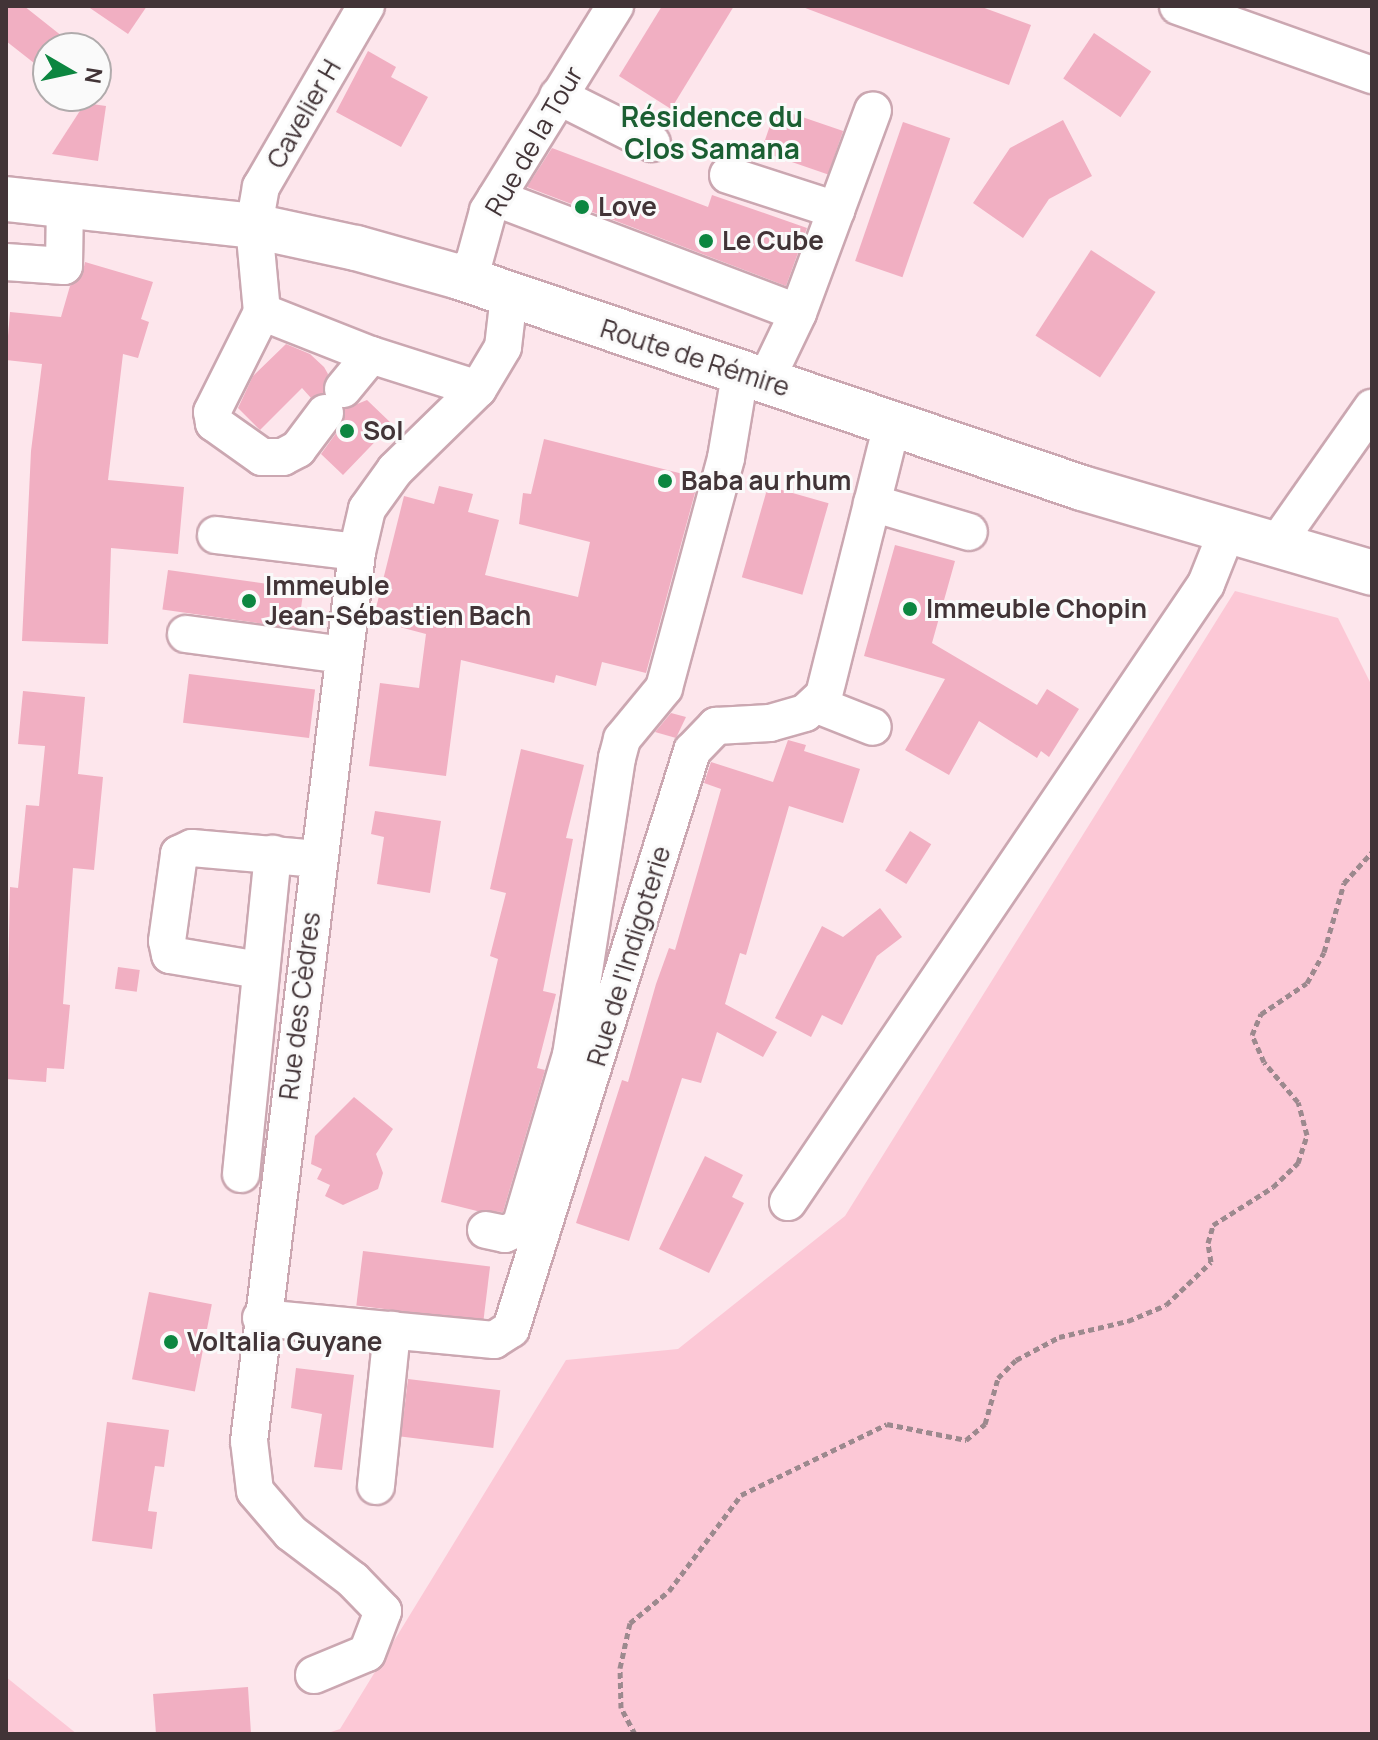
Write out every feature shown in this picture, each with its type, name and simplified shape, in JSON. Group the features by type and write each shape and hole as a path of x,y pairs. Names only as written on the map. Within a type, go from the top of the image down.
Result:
{"main road":[{"name":"Route de Rémire","path":"6,199 254,226 459,277 1226,534 1372,573"}],"street":[{"name":"Cavelier H","path":"262,312 254,226 261,187 366,6"},
{"name":"Rue de la Tour","path":"459,277 474,262 496,198 615,6"},
{"path":"1178,6 1372,75"},
{"path":"558,96 652,143"},
{"path":"486,1230 505,1234 520,1227 571,1055 622,739 664,688 726,458 753,378 798,313 873,110"},
{"path":"728,175 836,210"},
{"path":"496,198 798,313"},
{"path":"6,262 64,266 65,204"},
{"name":"Rue des Cèdres","path":"314,1675 367,1653 383,1611 353,1580 291,1533 255,1491 249,1441 261,1318 357,552 367,509 395,470 478,389 503,347 509,296"},
{"path":"371,355 298,449 283,457 262,457 214,423 212,412 262,312 371,355 478,389"},
{"path":"1275,546 1372,408"},
{"path":"873,727 815,704 824,695 892,424"},
{"path":"872,503 969,532"},
{"path":"788,1202 1206,584 1226,534"},
{"path":"216,535 357,552"},
{"path":"186,634 344,655"},
{"name":"Rue de l'Indigoterie","path":"261,1318 494,1340 511,1329 692,751 716,726 770,723 805,713 815,704"},
{"path":"259,970 170,955 179,854 192,848 318,859"},
{"path":"241,1174 273,854"},
{"path":"376,1486 392,1330"}],"path":[{"path":"635,1734 621,1708 620,1668 630,1623 669,1591 741,1495 887,1424 966,1440 985,1424 998,1378 1016,1360 1059,1337 1128,1321 1166,1305 1211,1262 1208,1243 1213,1225 1273,1187 1298,1163 1307,1135 1298,1102 1264,1062 1252,1035 1261,1014 1307,983 1324,952 1344,883 1372,852"}],"shaded area":[{"path":"1235,591 1338,618 1372,686 1372,1734 325,1734 340,1729 566,1360 678,1349 845,1216"},
{"path":"6,1677 77,1734 6,1734"}],"building":[{"path":"6,6 24,6 57,32 32,32 32,61 6,41"},
{"path":"87,6 147,6 128,34"},
{"path":"662,6 734,6 671,109 619,76"},
{"path":"800,6 979,6 1031,25 1009,85"},
{"path":"1094,33 1151,72 1120,117 1063,79"},
{"path":"368,51 396,67 391,77 428,97 401,147 336,112"},
{"path":"776,108 843,131 828,175 761,151"},
{"path":"79,112 105,112 98,161 52,154"},
{"path":"1063,120 1092,176 1049,199 1023,238 973,203 1010,148"},
{"path":"903,122 950,138 902,277 855,261"},
{"path":"552,148 708,207 712,195 807,228 786,286 527,187"},
{"path":"1091,250 1156,292 1100,377 1035,336"},
{"path":"85,262 153,282 141,319 149,322 138,358 123,354 108,480 184,487 178,554 111,548 108,644 22,641 31,451 42,364 6,360 10,312 61,317 70,286 82,276"},
{"path":"286,344 310,354 324,367 328,374 323,393 311,398 302,388 260,430 238,408 253,376"},
{"path":"367,400 392,424 343,475 321,454 342,425 345,409"},
{"path":"544,439 699,478 646,673 602,662 596,686 556,675 554,683 461,660 446,776 369,766 380,683 419,688 426,634 373,620 404,496 434,504 439,486 473,494 468,512 499,520 485,575 578,597 590,542 519,524 523,493 531,494"},
{"path":"768,486 829,503 802,595 742,577"},
{"path":"895,545 955,561 932,643 1037,705 1047,689 1079,709 1049,757 1041,751 1037,758 979,721 949,775 905,750 945,679 864,656"},
{"name":"Immeuble Jean-Sébastien Bach","path":"168,570 304,589 298,629 162,610"},
{"path":"189,674 315,689 309,738 183,723"},
{"path":"23,691 85,697 78,774 103,777 94,870 73,868 63,1004 70,1005 64,1069 47,1068 46,1082 6,1079 10,887 18,888 26,805 39,806 45,746 18,744"},
{"path":"671,713 686,717 676,738 655,732"},
{"path":"788,740 806,745 804,751 860,769 843,823 789,806 746,955 740,953 725,1004 777,1032 763,1057 717,1032 701,1083 682,1078 629,1241 576,1223 622,1080 628,1082 669,948 675,950 721,789 704,783 711,762 773,782"},
{"path":"521,749 584,765 566,838 573,839 543,991 556,994 537,1068 545,1070 503,1212 477,1211 441,1202 498,959 490,956 506,893 490,889"},
{"path":"375,811 441,821 430,893 377,884 384,837 371,834"},
{"path":"910,831 931,844 906,884 885,871"},
{"path":"880,908 902,937 877,956 842,1025 822,1015 811,1037 775,1018 822,926 843,937"},
{"path":"118,967 140,970 137,992 115,989"},
{"path":"354,1097 393,1129 376,1154 383,1173 378,1189 343,1205 325,1196 330,1185 317,1179 322,1169 311,1164 315,1136"},
{"path":"705,1156 743,1175 732,1197 744,1203 709,1273 659,1249"},
{"path":"363,1251 490,1267 483,1321 356,1306"},
{"path":"149,1292 212,1304 195,1392 132,1379"},
{"path":"296,1368 354,1375 342,1470 314,1467 322,1414 291,1408"},
{"path":"408,1379 500,1390 493,1448 401,1437"},
{"path":"107,1422 169,1430 164,1467 155,1466 148,1511 157,1512 152,1549 92,1541"},
{"path":"248,1687 251,1734 156,1734 153,1694"}],"place":[{"name":"Love","path":"582,207"},
{"name":"Le Cube","path":"706,241"},
{"name":"Sol","path":"347,431"},
{"name":"Baba au rhum","path":"665,481"},
{"name":"Immeuble Jean-Sébastien Bach","path":"249,601"},
{"name":"Immeuble Chopin","path":"910,609"},
{"name":"Voltalia Guyane","path":"171,1342"}],"district":[{"name":"Résidence du Clos Samana","path":"712,132"}]}
